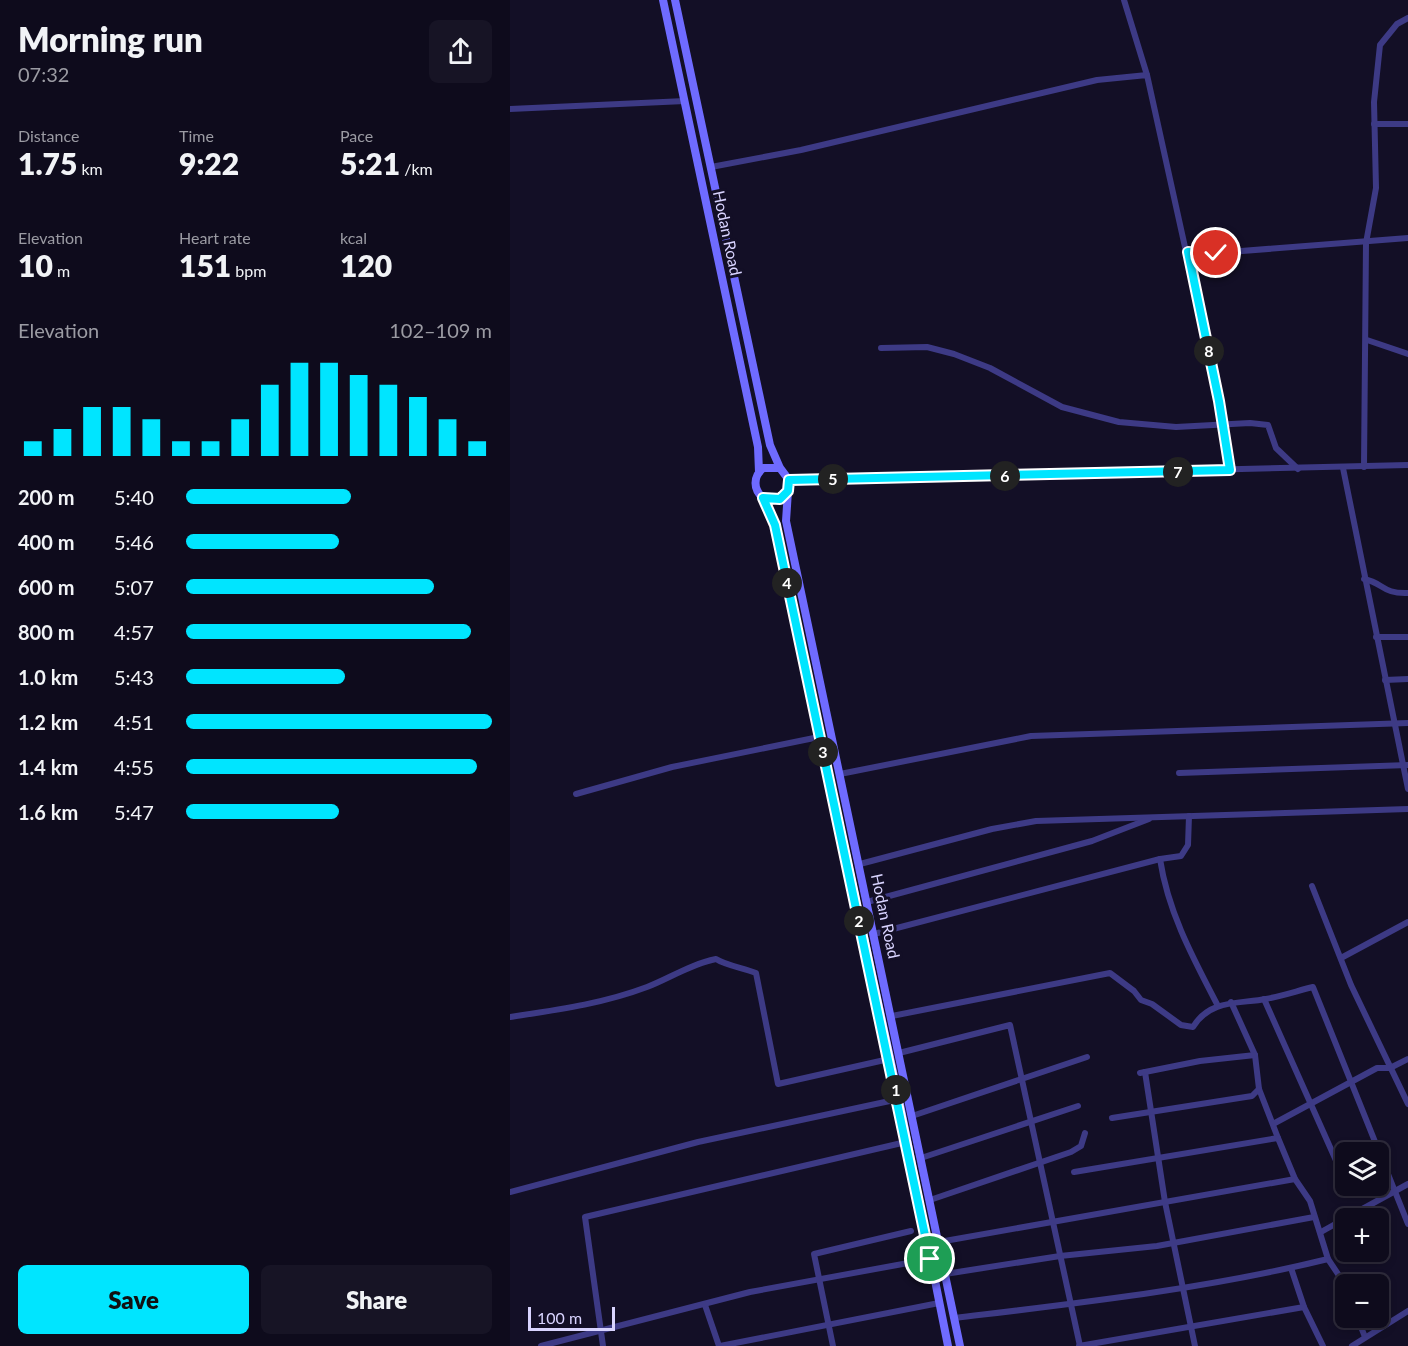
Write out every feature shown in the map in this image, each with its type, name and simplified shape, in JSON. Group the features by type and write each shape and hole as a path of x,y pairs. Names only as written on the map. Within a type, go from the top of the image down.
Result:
{"main road":[{"name":"Hodan Road","path":"663,0 758,447 759,472 755,483 775,525 890,1059 947,1346"},
{"name":"Hodan Road","path":"675,0 770,446 780,468 789,480 786,520 960,1346"},
{"path":"759,472 769,466 780,468"},
{"path":"763,498 774,501 788,491"}],"street":[{"path":"1124,0 1147,75 1188,252 1224,426 1230,470"},
{"path":"1364,467 1367,340 1366,243 1376,188 1374,124 1380,45 1397,24 1408,18"},
{"path":"711,167 801,150 1097,80 1147,75"},
{"path":"510,108 685,101"},
{"path":"1374,124 1408,124"},
{"path":"1188,252 1216,253 1408,238"},
{"path":"1367,340 1408,354"},
{"path":"881,348 927,346 954,354 990,368 1062,407 1119,422 1176,428 1250,423 1268,425 1276,448 1299,469"},
{"path":"789,480 1408,465"},
{"path":"1343,468 1392,723 1405,765 1408,789"},
{"path":"1364,579 1377,583 1389,593 1408,593"},
{"path":"1376,637 1408,637"},
{"path":"1385,680 1408,679"},
{"path":"840,774 1031,736 1408,723"},
{"path":"576,794 672,767 819,737"},
{"path":"1179,773 1405,765"},
{"path":"860,864 992,829 1036,820 1408,809"},
{"path":"874,934 1160,859 1181,856 1188,845 1189,816"},
{"path":"867,902 1092,841 1152,817"},
{"path":"1160,859 1163,883 1181,934 1218,1006"},
{"path":"1312,886 1341,958 1408,1104"},
{"path":"1341,958 1408,922"},
{"path":"510,1017 576,1008 648,986 681,970 716,959 725,965 739,965 756,973 778,1084 890,1059"},
{"path":"892,1016 1103,972 1116,975 1141,1000 1152,1004 1181,1025 1193,1027 1197,1021 1218,1006 1231,1002 1264,999 1313,987 1408,1224"},
{"path":"1264,999 1335,1158"},
{"path":"1231,1002 1255,1055 1259,1089 1278,1138 1295,1179 1310,1201 1328,1259 1338,1274"},
{"path":"899,1053 1010,1025 1080,1346 1172,1330 1192,1324 1304,1307"},
{"path":"1195,1346 1165,1202 1152,1111 1143,1073 1200,1061 1255,1055"},
{"path":"912,1116 1022,1081 1087,1057"},
{"path":"1273,1124 1311,1106 1380,1067 1390,1068 1408,1059"},
{"path":"1112,1118 1252,1096 1259,1089"},
{"path":"510,1192 698,1142 898,1099"},
{"path":"921,1158 1078,1106"},
{"path":"930,1200 1040,1163 1081,1146 1085,1133"},
{"path":"1074,1172 1278,1138"},
{"path":"603,1346 599,1331 585,1217 906,1142"},
{"path":"939,1242 1295,1179"},
{"path":"1364,1208 1408,1184"},
{"path":"945,1274 1060,1256 1173,1243 1314,1217"},
{"path":"1321,1232 1335,1224"},
{"path":"833,1346 814,1254 911,1231"},
{"path":"541,1346 750,1292 930,1259"},
{"path":"955,1318 1184,1287 1292,1268 1328,1259"},
{"path":"1292,1268 1304,1307 1323,1346"},
{"path":"705,1305 719,1346 939,1303"},
{"path":"1352,1346 1408,1311"},
{"path":"1361,1328 1365,1337"}],"route":[{"path":"930,1259 775,525 763,498 774,501 780,499 788,491 789,480 1230,470 1224,426 1188,252 1216,253"}]}
